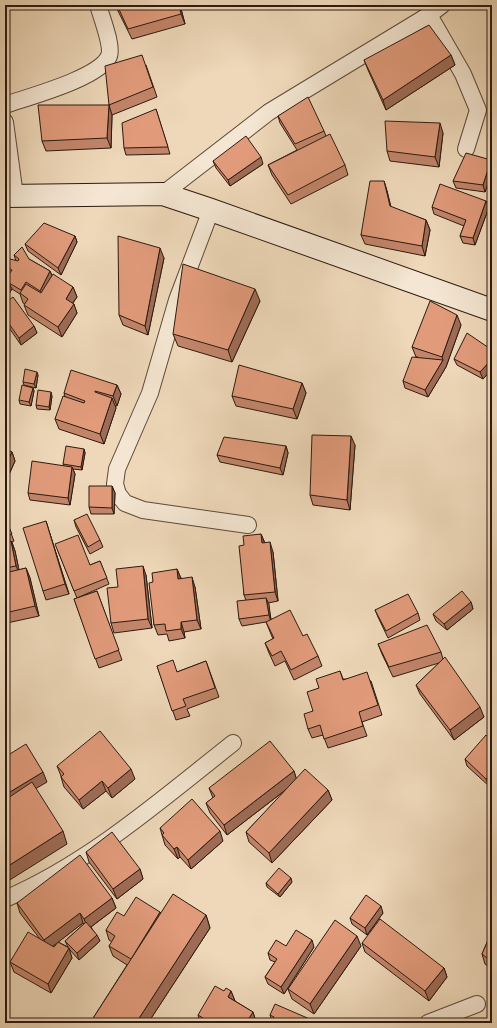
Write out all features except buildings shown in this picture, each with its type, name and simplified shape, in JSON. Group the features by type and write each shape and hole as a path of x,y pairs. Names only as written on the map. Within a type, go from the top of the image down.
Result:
{"street":[{"path":"5,105 76,80 93,72 104,63 109,56 110,47 98,5"},
{"path":"163,194 269,112 436,10 478,110 466,149"},
{"path":"5,122 10,196 163,194 492,310"},
{"path":"211,210 177,300 150,393 117,469 114,484 118,494 125,503 143,510 248,525"},
{"path":"5,899 27,890 67,867 143,814 233,743"},
{"path":"428,1023 477,1004"}]}
